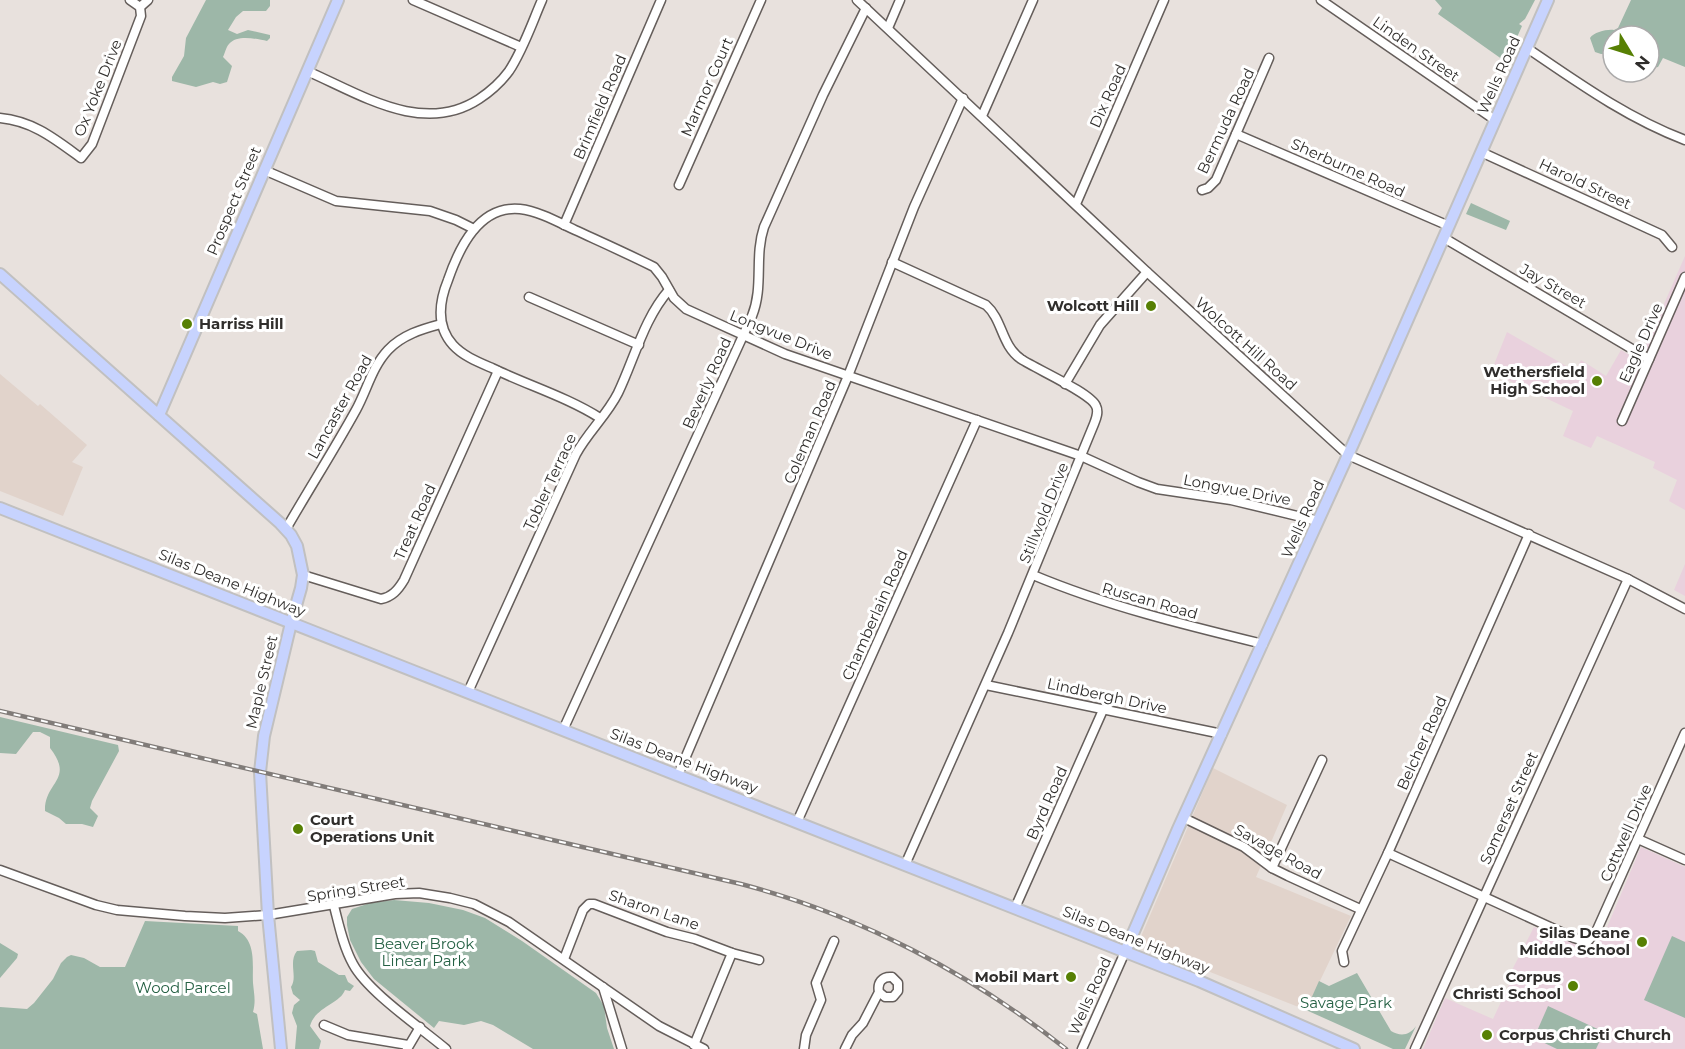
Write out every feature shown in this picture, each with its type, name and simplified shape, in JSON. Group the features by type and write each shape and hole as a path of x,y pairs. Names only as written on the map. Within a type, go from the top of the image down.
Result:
{"main road":[{"name":"Prospect Street","path":"159,415 338,0"},
{"name":"Wells Road","path":"1125,952 1548,0"},
{"name":"Maple Street","path":"0,274 286,529 297,546 303,575 301,588 291,622 261,756 268,915 281,1049"},
{"name":"Silas Deane Highway","path":"0,508 1015,908 1242,999 1354,1049"}],"street":[{"path":"130,0 140,7 148,0"},
{"path":"413,0 521,47"},
{"path":"307,71 397,110 415,113 447,113 467,105 492,90 510,69 542,0"},
{"name":"Brimfield Road","path":"564,225 661,0"},
{"name":"Marmor Court","path":"679,185 761,0"},
{"name":"Wolcott Hill Road","path":"857,0 1147,272 1348,454 1628,579 1685,609"},
{"path":"888,28 900,0"},
{"path":"982,116 1033,0"},
{"name":"Dix Road","path":"1076,204 1164,0"},
{"name":"Linden Street","path":"1321,0 1495,120"},
{"name":"Ox Yoke Drive","path":"0,118 16,119 40,128 81,158 92,144 141,16 140,7"},
{"name":"Beverly Road","path":"563,730 743,335 758,298 759,247 764,226 823,95 866,8"},
{"path":"1527,48 1597,96 1685,140"},
{"name":"Bermuda Road","path":"1202,190 1208,188 1216,180 1269,58"},
{"name":"Coleman Road","path":"678,775 848,376 920,192 963,98"},
{"name":"Sherburne Road","path":"1236,134 1449,226"},
{"name":"Harold Street","path":"1482,152 1662,235 1672,247"},
{"path":"264,170 336,201 430,211 474,229 457,258 444,289 440,308 441,324 446,336 456,348 498,371 600,418"},
{"name":"Longvue Drive","path":"474,229 486,217 495,213 513,209 530,211 654,267 680,303 695,315 785,354 1081,456 1157,489 1230,500 1318,521"},
{"name":"Jay Street","path":"1444,238 1649,358"},
{"name":"Stillwold Drive","path":"892,262 986,305 994,314 1005,342 1014,354 1086,396 1097,407 1097,417 1033,575 905,865"},
{"path":"1065,384 1100,325 1147,272"},
{"name":"Eagle Drive","path":"1622,421 1685,277"},
{"name":"Tobler Terrace","path":"468,692 576,454 586,436 617,394 655,310 669,290"},
{"path":"529,297 639,345"},
{"name":"Lancaster Road","path":"286,529 350,420 383,356 394,344 409,335 441,324"},
{"name":"Treat Road","path":"303,575 381,599 396,591 404,580 498,371"},
{"name":"Chamberlain Road","path":"797,822 977,420"},
{"name":"Belcher Road","path":"1344,962 1342,951 1360,909 1388,853 1529,534"},
{"name":"Ruscan Road","path":"1033,575 1100,601 1263,644"},
{"name":"Somerset Street","path":"1415,1049 1628,579"},
{"name":"Lindbergh Drive","path":"986,685 1222,734"},
{"name":"Byrd Road","path":"1015,908 1103,710"},
{"name":"Cottwell Drive","path":"1484,896 1587,942 1596,932 1684,737"},
{"path":"1272,868 1322,760"},
{"name":"Savage Road","path":"1184,818 1244,847 1272,868 1360,909"},
{"path":"1638,839 1685,860"},
{"path":"1388,853 1484,896"},
{"name":"Spring Street","path":"0,870 75,899 117,910 203,917 268,915 334,906 394,894 419,894 474,904 496,915 564,959 658,1026 704,1049"},
{"name":"Sharon Lane","path":"564,959 583,910 589,904 594,904 655,928 759,960"},
{"path":"334,906 344,945 360,975 371,987 446,1049"},
{"path":"804,1049 806,1035 821,1000 816,983 834,941"},
{"name":"Wells Road","path":"1082,1049 1125,952"},
{"path":"694,1045 732,953"},
{"path":"603,987 622,1049"},
{"path":"845,1049 852,1035 863,1023 879,992"},
{"path":"324,1025 348,1035 408,1047 420,1027"}],"shaded area":[{"name":"Wethersfield High School","path":"1685,256 1685,510 1669,501 1677,480 1653,468 1655,462 1597,436 1591,448 1563,436 1573,411 1491,372 1507,332 1575,371 1581,360 1606,376 1621,350 1639,361"},
{"path":"0,374 38,406 40,404 87,445 72,462 83,467 63,516 0,491"},
{"path":"1685,564 1685,596 1674,590"},
{"path":"1213,768 1287,805 1256,877 1351,916 1306,1010 1147,947 1140,939"},
{"path":"1641,847 1685,867 1685,1049 1423,1049 1445,998 1493,1019 1514,974 1511,972 1534,927 1577,945 1590,945 1599,939 1605,932"}],"green space":[{"path":"206,0 270,0 270,6 266,11 243,11 228,30 237,34 248,30 270,35 270,38 267,41 242,38 229,44 223,57 232,66 227,82 220,84 213,82 196,87 172,81 184,56 186,38"},
{"path":"1435,0 1535,0 1525,19 1519,24 1522,26 1506,62 1438,14 1442,8"},
{"path":"1631,0 1685,0 1685,67 1663,58 1661,62 1661,24 1620,24"},
{"path":"1601,32 1601,54 1595,52 1590,38"},
{"path":"1471,203 1510,221 1506,230 1466,214"},
{"path":"0,717 118,745 119,751 92,801 90,808 98,816 93,827 66,824 45,811 46,801 60,767 50,748 50,737 40,732 33,732 16,754 0,753"},
{"name":"Beaver Brook Linear Park","path":"394,900 429,903 463,910 485,918 522,941 596,993 604,1006 607,1028 614,1049 533,1049 493,1025 481,1021 464,1025 439,1021 434,1028 374,979 361,962 350,940 347,917 352,909 370,903"},
{"name":"Wood Parcel","path":"145,921 238,926 238,931 244,935 251,947 253,1012 257,1014 263,1049 0,1049 0,1007 27,1009 53,979 61,963 71,955 84,958 100,967 125,967"},
{"path":"1672,936 1685,942 1685,1018 1644,1000"},
{"path":"0,943 18,954 0,978"},
{"path":"297,951 315,951 318,962 339,975 345,975 348,982 354,986 350,991 345,990 313,1020 310,1026 321,1041 319,1049 295,1049 297,1026 292,1013 294,1005 300,1000 293,994 291,987 294,979 293,960"},
{"name":"Savage Park","path":"1357,973 1391,1031 1405,1034 1416,1026 1405,1049 1393,1049 1306,1010 1319,981 1329,986"},
{"path":"1548,1006 1604,1032 1596,1049 1557,1049 1534,1038"}],"railway":[{"path":"0,711 741,884 785,897 828,912 912,950 991,996 1066,1049"}],"place":[{"name":"Wolcott Hill","path":"1151,306"},
{"name":"Harriss Hill","path":"187,324"},
{"name":"Wethersfield High School","path":"1597,381"},
{"name":"Court Operations Unit","path":"298,829"},
{"name":"Silas Deane Middle School","path":"1642,942"},
{"name":"Mobil Mart","path":"1071,977"},
{"name":"Corpus Christi School","path":"1573,986"},
{"name":"Corpus Christi Church","path":"1487,1035"}]}
